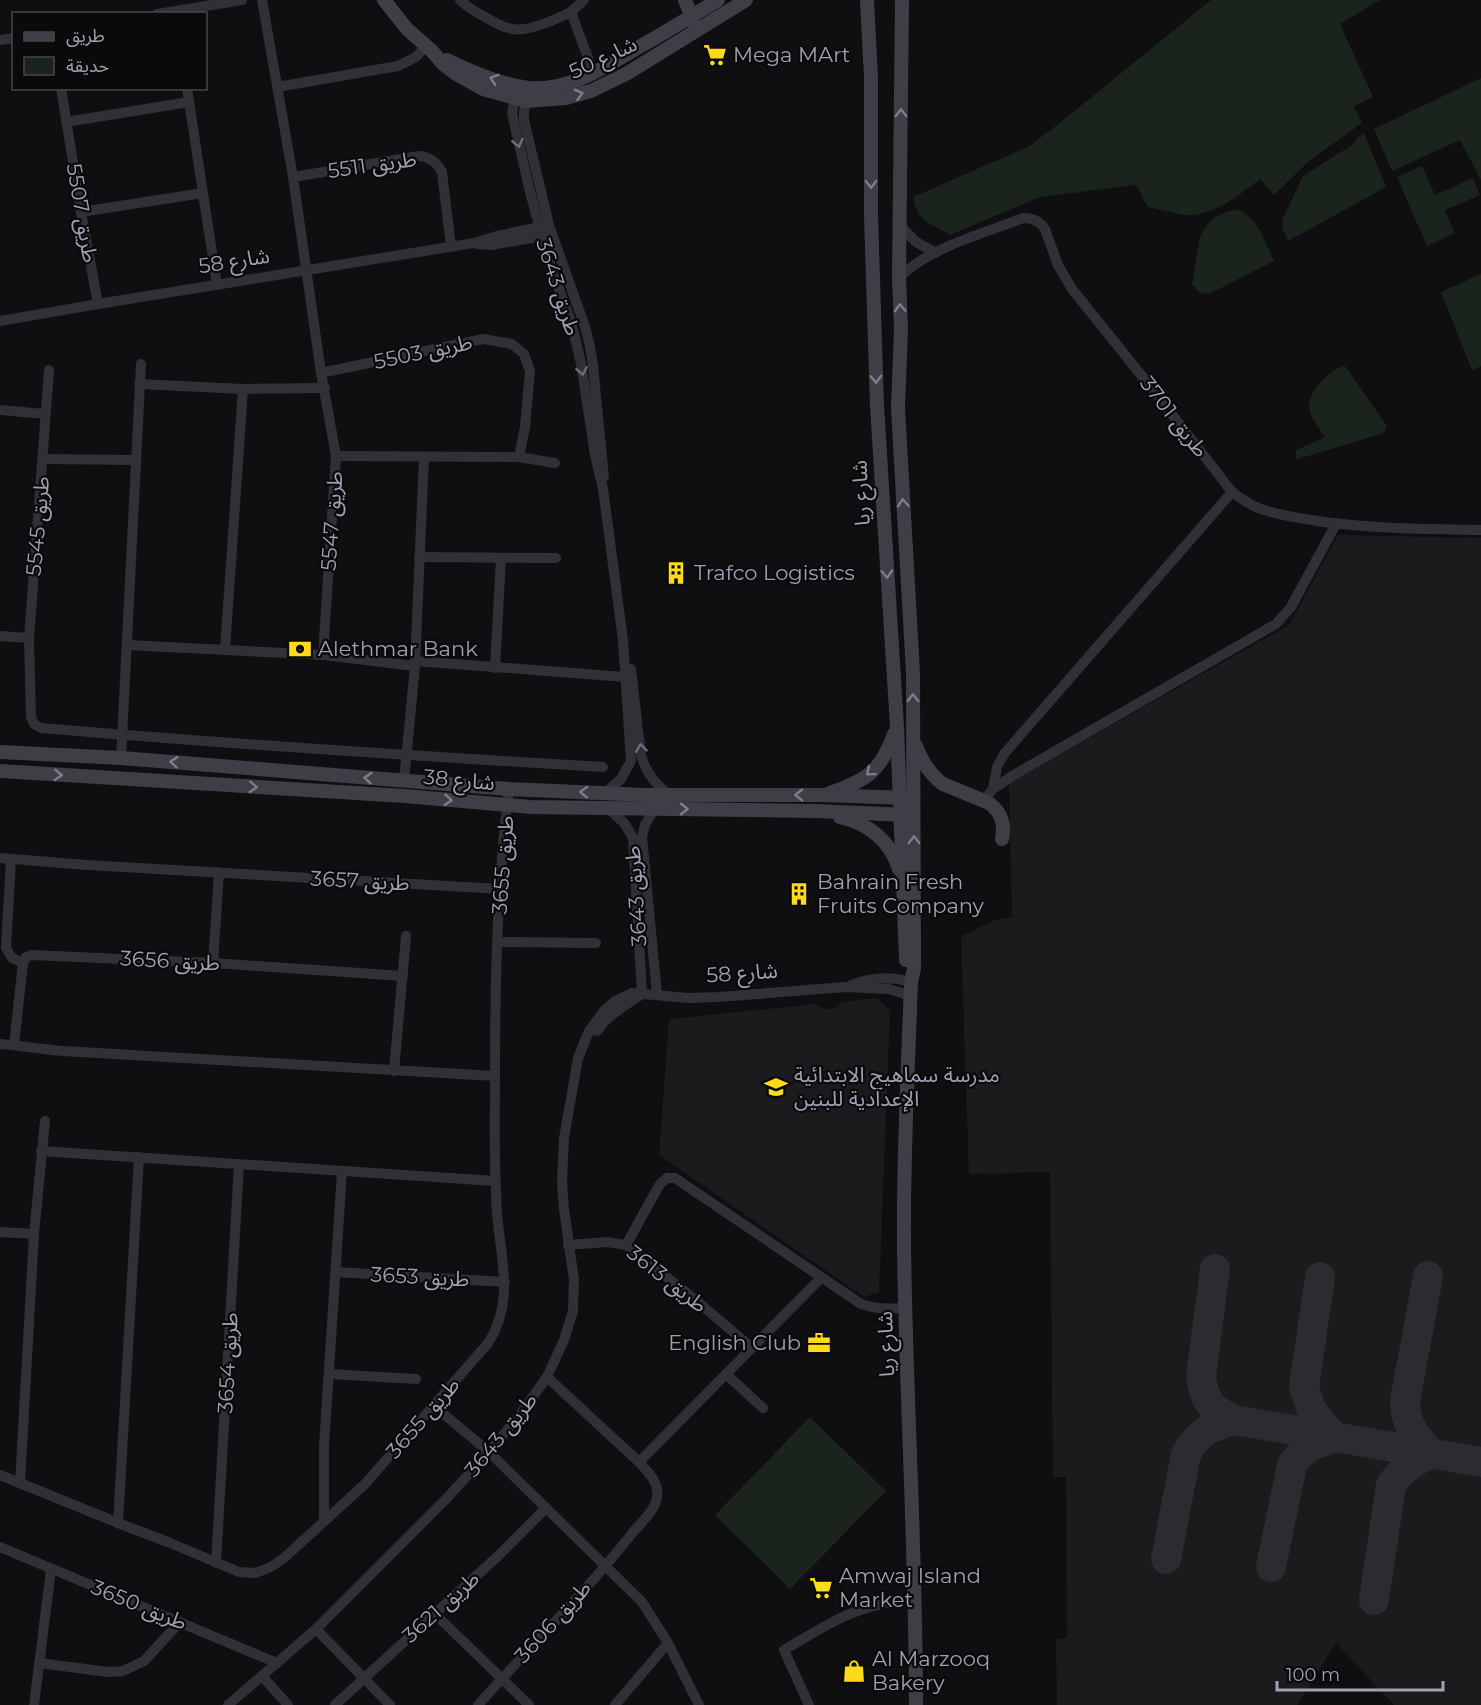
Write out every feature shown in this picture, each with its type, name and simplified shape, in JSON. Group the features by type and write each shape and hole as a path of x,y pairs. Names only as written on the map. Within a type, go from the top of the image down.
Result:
{"main road":[{"path":"384,0 406,29 429,49"},
{"path":"685,0 697,31"},
{"name":"شارع 50","path":"522,93 594,74 718,0"},
{"name":"شارع 50","path":"429,49 522,93 566,98 591,91 626,74 747,0"},
{"name":"شارع ريا","path":"867,0 871,77 877,406 897,727 907,797 914,816 914,969 911,989 905,1154 904,1246 916,1705"},
{"name":"شارع ريا","path":"902,0 899,224 901,329 898,408 913,673 913,738 907,797 900,815 906,968 911,989"},
{"path":"658,36 666,50"},
{"path":"822,795 854,783 873,771 887,754 897,727"},
{"path":"913,738 920,758 936,780 943,784 988,795 1002,819 1004,831 1002,839"},
{"name":"شارع 38","path":"0,752 121,758 509,789 670,795 907,797"},
{"name":"شارع 38","path":"0,771 405,796 531,807 815,811 914,816"},
{"path":"815,811 855,821 878,835 895,857 903,883"}],"street":[{"path":"175,12 242,0"},
{"path":"262,0 308,270"},
{"path":"460,0 466,7 503,27 515,30 540,25 571,12 584,0"},
{"name":"شارع 50","path":"571,12 594,74"},
{"path":"277,87 398,66 429,49"},
{"name":"طريق 5507","path":"61,90 98,304"},
{"path":"187,90 218,285"},
{"name":"طريق 3643","path":"522,93 512,113 515,132 546,231 547,255 577,344 595,455 603,489 623,640 631,760 621,779 605,793"},
{"path":"66,122 189,102"},
{"name":"طريق 5511","path":"293,177 419,156 430,159 442,172 451,247"},
{"path":"81,212 204,193"},
{"name":"طريق 3701","path":"899,278 913,265 936,253 1023,218 1038,221 1045,229 1058,265 1072,289 1232,492 1246,502 1263,510 1336,524 1481,530"},
{"path":"899,224 916,242 936,253"},
{"name":"شارع 58","path":"1,318 451,247 497,236 546,231"},
{"name":"طريق 5547","path":"308,270 321,373 336,456 324,655"},
{"name":"طريق 5503","path":"321,373 483,339 512,344 524,354 530,371 525,427 519,457"},
{"path":"121,758 141,364"},
{"name":"طريق 5545","path":"34,724 31,717 29,638 49,370"},
{"path":"139,384 243,389 325,388"},
{"path":"225,650 243,389"},
{"path":"0,410 45,414"},
{"path":"336,456 519,457 555,463"},
{"path":"404,781 415,663 424,457"},
{"path":"43,459 135,460"},
{"path":"988,795 1004,754 1232,492"},
{"path":"988,795 1022,770 1276,624 1291,607 1336,524"},
{"path":"419,556 556,558"},
{"path":"495,668 501,558"},
{"path":"0,636 29,638"},
{"name":"طريق 3643","path":"623,640 628,651 641,755 652,779 670,795"},
{"path":"128,645 324,655 625,677"},
{"name":"شارع 38","path":"34,724 41,728 122,735 406,756 603,767"},
{"name":"طريق 3655","path":"0,1474 239,1572 255,1573 271,1567 365,1484 489,1342 497,1329 503,1307 505,1282 495,1181 495,1076 497,942 509,789"},
{"name":"طريق 3643","path":"228,1705 316,1629 447,1498 519,1416 547,1377 564,1340 573,1311 574,1280 564,1209 564,1138 575,1074 581,1051 590,1031 609,1005 632,993 642,994 634,844 628,828 608,808"},
{"name":"طريق 3643","path":"655,808 645,825 642,837 657,994"},
{"path":"5,858 6,948 12,958 23,963 14,1045"},
{"name":"طريق 3657","path":"5,858 87,865 500,889"},
{"path":"213,963 219,872"},
{"path":"394,1071 406,936"},
{"name":"طريق 3655","path":"497,942 596,943"},
{"name":"طريق 3656","path":"23,963 26,957 39,954 403,976"},
{"name":"شارع 58","path":"642,994 688,998 719,997 845,987 873,978 888,978 911,989"},
{"path":"0,1044 61,1050 495,1076"},
{"path":"20,1483 34,1234 45,1121"},
{"path":"41,1151 495,1181"},
{"path":"118,1523 139,1157"},
{"name":"طريق 3654","path":"216,1563 240,1164"},
{"path":"324,1521 324,1446 342,1171"},
{"path":"626,1245 660,1184 667,1178 675,1178 861,1304 878,1309 906,1307"},
{"path":"0,1232 34,1234"},
{"name":"طريق 3613","path":"568,1245 606,1242 626,1245 752,1348"},
{"name":"طريق 3653","path":"336,1272 505,1282"},
{"path":"639,1462 821,1278"},
{"path":"330,1374 416,1378"},
{"path":"726,1374 762,1408"},
{"path":"547,1377 639,1462 657,1487 657,1498 651,1510 605,1566"},
{"path":"433,1405 489,1452 642,1602 668,1643 699,1705"},
{"name":"طريق 3621","path":"335,1705 498,1556 546,1508"},
{"name":"طريق 3650","path":"0,1547 277,1663"},
{"name":"طريق 3606","path":"478,1705 605,1566"},
{"path":"34,1705 51,1569"},
{"path":"808,1705 784,1650 849,1614 878,1605 915,1600"},
{"name":"طريق 3606","path":"434,1613 530,1705"},
{"path":"39,1663 108,1672 123,1671 144,1661 180,1622"},
{"path":"316,1629 390,1705"},
{"path":"615,1705 668,1643"},
{"path":"262,1676 288,1705"}],"shaded area":[{"path":"1338,535 1481,538 1481,1705 1394,1705 1336,1643 1297,1705 1057,1705 1056,1639 1067,1638 1066,1477 1053,1477 1050,1172 969,1174 961,937 994,920 1012,917 1009,783 1289,625"},
{"name":"مدرسة سماهيج الابتدائية الإعدادية للبنين","path":"877,998 890,1011 879,1292 864,1297 659,1155 669,1019 815,1004 824,1009 835,1008 842,1002"}],"green space":[{"path":"1211,0 1380,0 1340,24 1373,97 1354,106 1362,123 1309,161 1274,195 1260,179 1215,209 1195,215 1185,215 1148,207 1136,185 1040,197 950,235 926,221 918,213 913,197 1028,147"},
{"path":"1481,78 1481,180 1460,140 1392,171 1374,129"},
{"path":"1364,133 1386,187 1288,241 1282,220 1303,176 1355,143 1357,138"},
{"path":"1422,166 1435,195 1473,178 1480,195 1445,210 1455,233 1427,246 1397,177"},
{"path":"1239,210 1252,219 1274,261 1209,294 1201,293 1192,285 1200,237 1215,217 1228,211"},
{"path":"1481,274 1481,366 1472,370 1441,292"},
{"path":"1345,366 1387,426 1384,433 1296,459 1296,450 1325,437 1311,416 1309,403 1311,397 1326,376"},
{"path":"810,1417 886,1491 790,1589 715,1515"}],"taxiway":[{"path":"1215,1269 1201,1376 1204,1392 1210,1404 1234,1420"},
{"path":"1428,1276 1405,1409 1415,1435 1430,1453"},
{"path":"1271,1567 1292,1465 1310,1447 1335,1437 1311,1409 1304,1387 1320,1277"},
{"path":"1166,1559 1186,1454 1206,1431 1234,1420 1481,1462"},
{"path":"1374,1600 1391,1485 1409,1466 1432,1453"}],"place":[{"name":"Mega MArt","path":"715,55"},
{"name":"Trafco Logistics","path":"676,573"},
{"name":"Alethmar Bank","path":"300,649"},
{"name":"Bahrain Fresh Fruits Company","path":"799,894"},
{"name":"مدرسة سماهيج الابتدائية الإعدادية للبنين","path":"776,1087"},
{"name":"English Club","path":"819,1343"},
{"name":"Amwaj Island Market","path":"821,1588"},
{"name":"Al Marzooq Bakery","path":"854,1671"}]}
